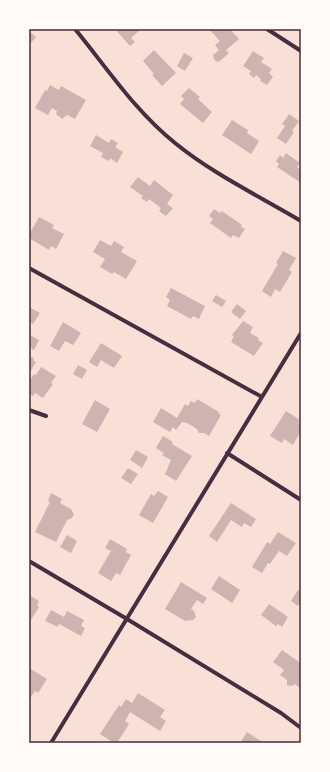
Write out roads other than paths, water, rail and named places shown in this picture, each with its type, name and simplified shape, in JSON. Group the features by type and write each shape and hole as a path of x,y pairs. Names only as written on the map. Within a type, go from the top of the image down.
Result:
{"street":[{"path":"75,29 129,98 175,143 217,172 301,221"},
{"path":"267,29 301,51"},
{"path":"29,268 262,397"},
{"path":"51,743 301,333"},
{"path":"29,410 46,416"},
{"path":"227,454 301,500"},
{"path":"29,562 127,619 281,713 301,728"}]}
